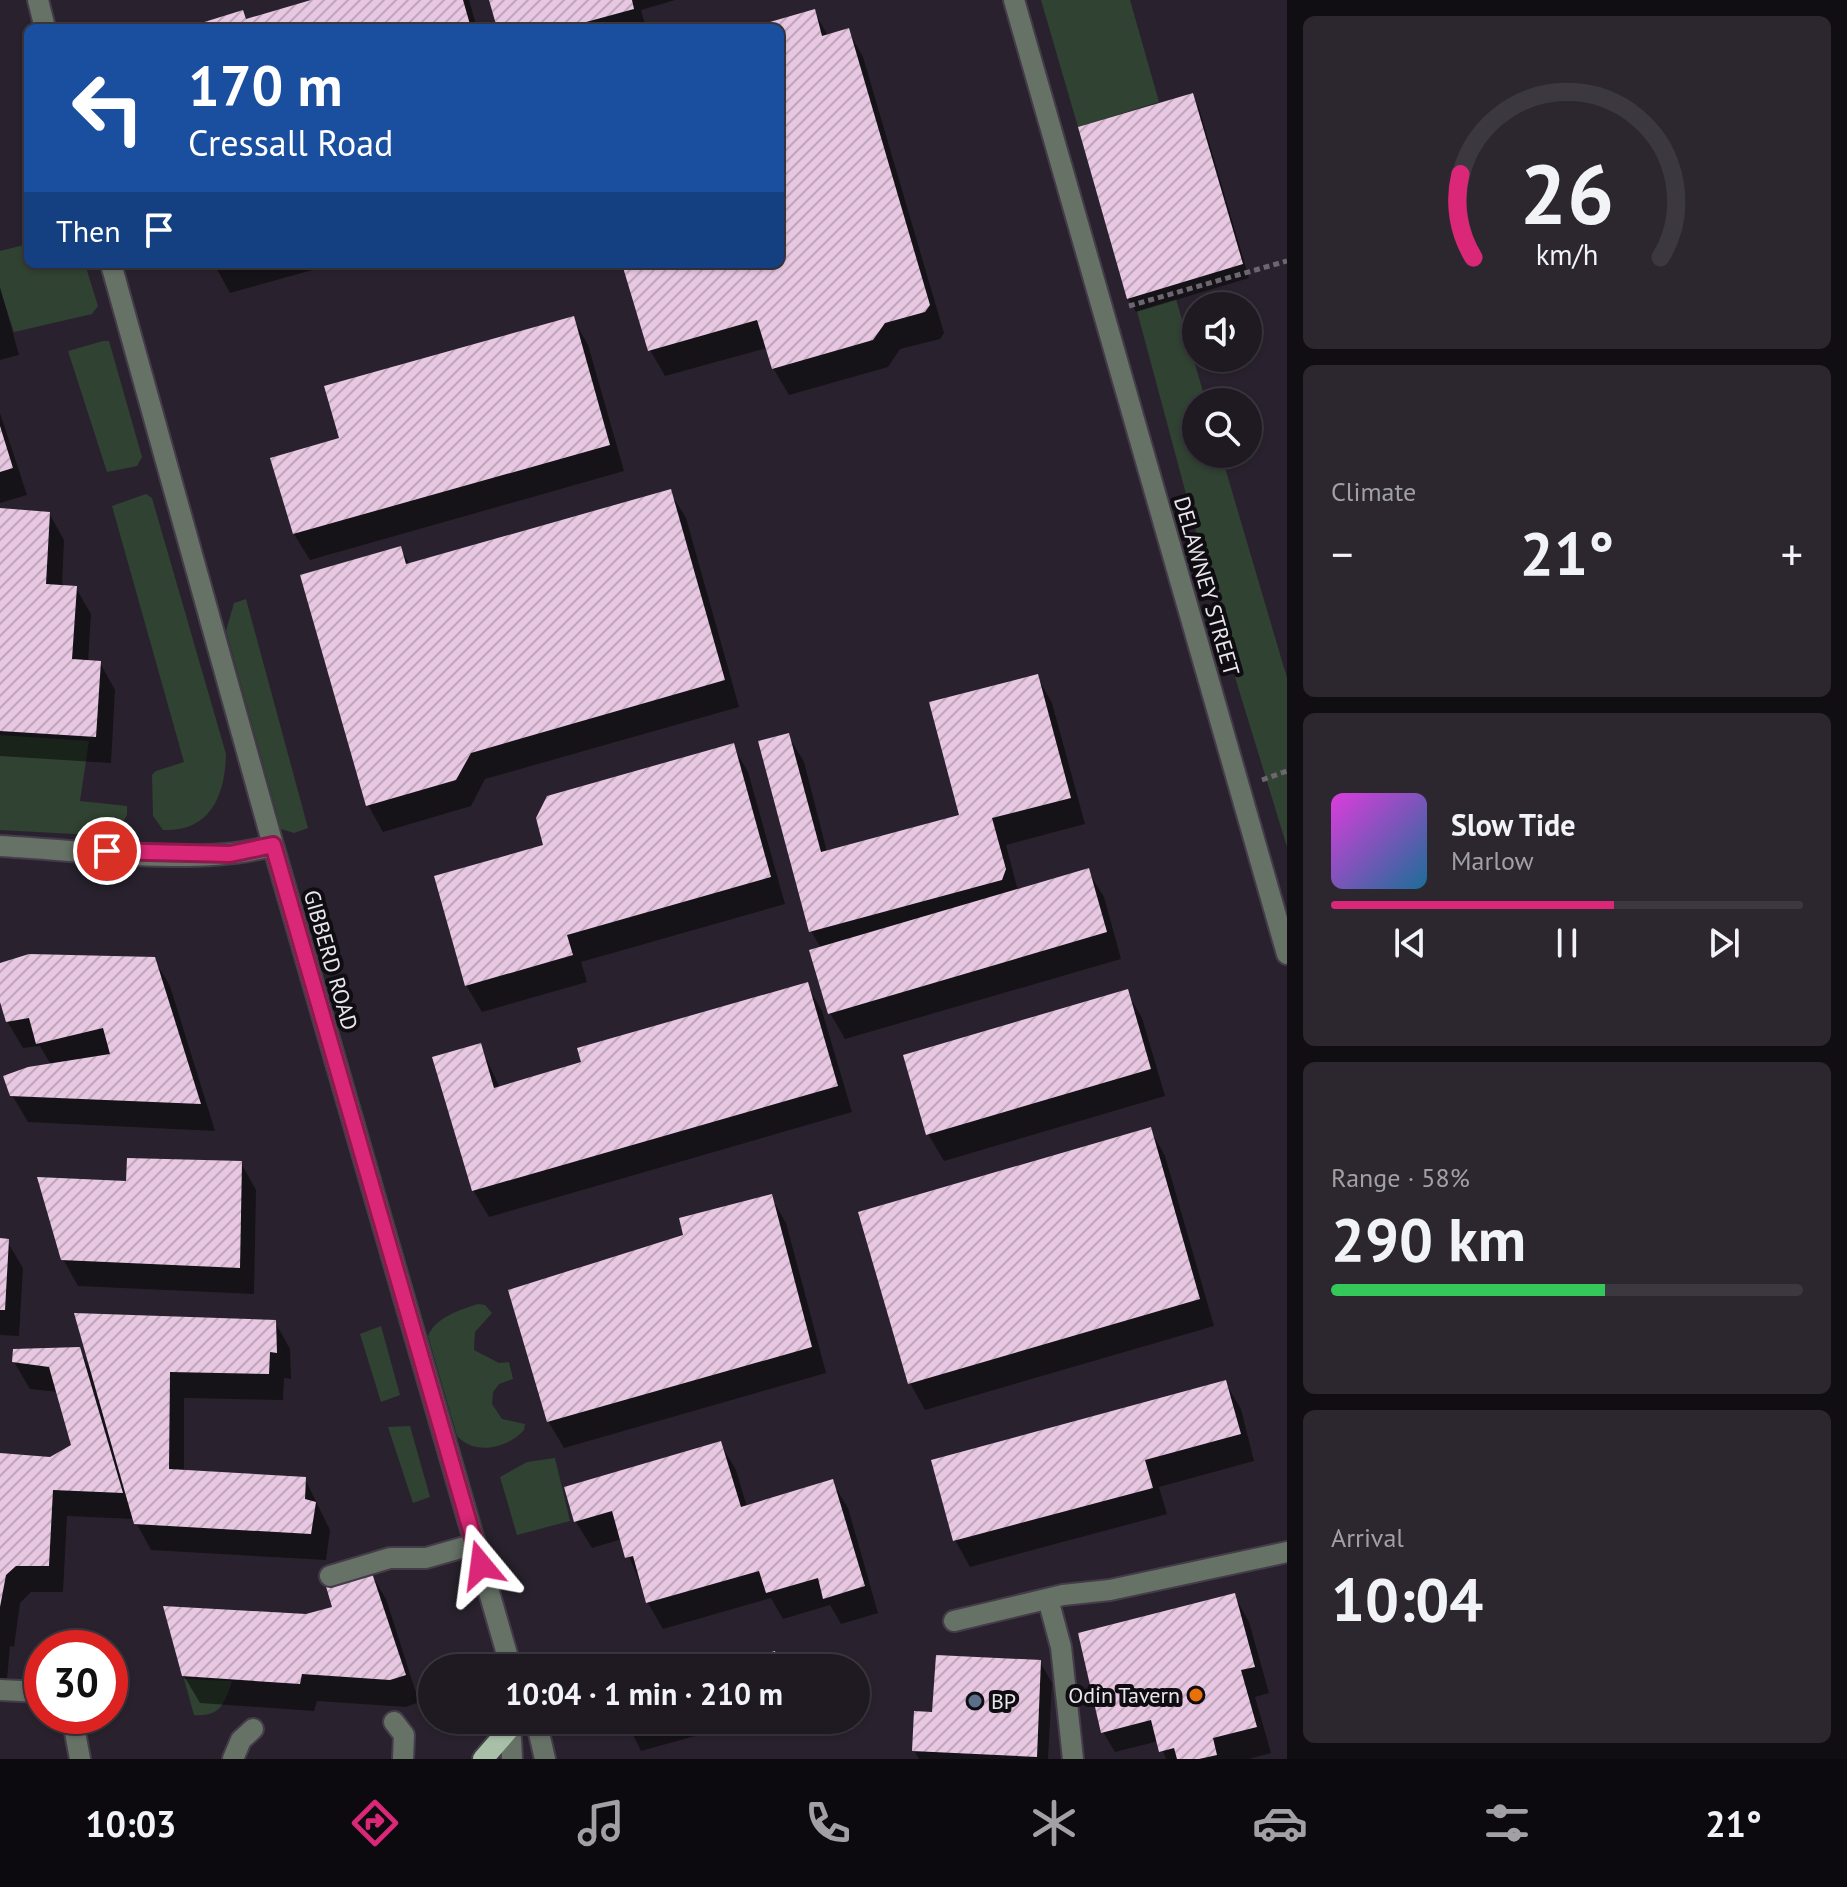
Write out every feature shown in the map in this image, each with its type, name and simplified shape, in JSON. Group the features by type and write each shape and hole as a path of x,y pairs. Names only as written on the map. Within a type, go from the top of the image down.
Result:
{"main road":[{"path":"483,1759 502,1734"}],"street":[{"path":"38,0 44,24"},
{"name":"DELAWNEY STREET","path":"1014,0 1287,954"},
{"name":"GIBBERD ROAD","path":"112,268 273,845 507,1654"},
{"path":"0,846 230,854 273,845"},
{"path":"330,1576 390,1558 426,1558 475,1544"},
{"path":"954,1621 1048,1599 1110,1590 1287,1552"},
{"path":"1048,1599 1061,1647 1073,1759"},
{"path":"0,1690 24,1691"},
{"path":"394,1722 404,1735 403,1759"},
{"path":"233,1759 241,1740 253,1729"},
{"path":"75,1734 80,1759"},
{"path":"511,1734 512,1759"},
{"path":"539,1734 545,1759"}],"path":[{"path":"1129,306 1287,261"},
{"path":"1261,781 1287,771"}],"green space":[{"path":"1041,0 1130,0 1159,102 1078,127"},
{"path":"24,245 24,268 86,268 98,306 92,314 14,332 0,289 0,251"},
{"path":"1176,299 1182,320 1182,372 1197,372 1202,388 1182,388 1182,468 1225,468 1287,678 1287,847 1235,677 1137,311"},
{"path":"109,341 142,457 137,466 107,472 68,351"},
{"path":"146,494 152,498 226,754 222,784 212,808 193,825 179,829 163,830 153,816 152,775 184,762 112,506"},
{"path":"246,599 308,828 294,833 281,829 226,631 234,603"},
{"path":"0,735 89,741 80,801 127,806 127,815 119,829 93,835 0,830"},
{"path":"478,1304 485,1305 492,1313 475,1332 474,1350 499,1363 509,1362 513,1379 499,1384 493,1392 492,1404 502,1419 525,1424 524,1430 509,1441 482,1448 457,1436 428,1336 443,1319"},
{"path":"381,1326 400,1395 381,1402 360,1334"},
{"path":"410,1426 430,1497 413,1503 388,1427"},
{"path":"555,1458 570,1521 517,1535 500,1477 527,1462"},
{"path":"184,1679 232,1681 227,1696 216,1711 194,1715"}],"building":[{"path":"311,0 463,0 470,24 198,24 243,10 246,19"},
{"path":"489,0 632,0 634,9 579,24 496,24"},
{"path":"815,9 822,36 849,28 930,305 925,312 885,323 873,340 772,369 757,320 648,351 623,268 784,268 784,24 762,24"},
{"path":"1193,93 1243,264 1127,299 1078,127"},
{"path":"574,316 610,445 293,534 270,458 339,438 324,386"},
{"path":"0,426 13,468 0,472"},
{"path":"671,489 725,680 471,753 456,780 366,806 300,575 401,546 406,564"},
{"path":"0,508 50,512 46,584 77,586 72,659 101,661 96,737 0,731"},
{"path":"1038,674 1071,798 992,818 1006,869 1002,880 809,932 758,741 789,733 821,852 959,815 929,702"},
{"path":"734,743 771,877 567,935 573,955 465,986 434,876 543,845 536,818 547,796"},
{"path":"1089,868 1107,932 828,1014 809,950"},
{"path":"29,954 155,957 201,1104 10,1096 3,1076 28,1067 110,1054 103,1028 36,1044 29,1018 6,1022 0,1002 0,963"},
{"path":"808,982 838,1086 472,1191 432,1057 481,1043 494,1088 581,1062 577,1048"},
{"path":"1128,989 1151,1069 926,1135 903,1055"},
{"path":"1151,1127 1200,1299 908,1384 858,1212"},
{"path":"127,1158 242,1161 240,1268 61,1260 37,1177 126,1181"},
{"path":"772,1194 812,1347 547,1422 508,1290 683,1235 679,1218"},
{"path":"0,1238 9,1239 5,1310 0,1310"},
{"path":"74,1313 276,1320 277,1353 270,1352 269,1374 170,1372 169,1469 306,1477 305,1499 316,1502 311,1534 134,1524"},
{"path":"80,1347 123,1493 53,1490 49,1566 16,1566 6,1575 0,1607 0,1453 50,1457 71,1445 49,1367 12,1362 13,1349"},
{"path":"1226,1380 1241,1434 1145,1460 1153,1488 953,1541 931,1460"},
{"path":"721,1441 741,1507 833,1479 865,1586 823,1599 818,1578 766,1593 759,1571 646,1603 633,1556 625,1558 612,1511 574,1522 564,1487"},
{"path":"371,1570 406,1675 390,1680 302,1674 300,1684 182,1676 163,1606 306,1614 332,1607 325,1583"},
{"name":"Odin Tavern","path":"1235,1593 1255,1667 1241,1670 1257,1727 1213,1738 1217,1755 1199,1759 1177,1759 1174,1748 1159,1752 1151,1720 1101,1733 1078,1633"},
{"path":"936,1655 1041,1660 1037,1757 912,1751 914,1711 932,1712"}],"place":[{"name":"Odin Tavern","path":"1196,1695"},
{"name":"BP","path":"975,1701"}],"route":[{"path":"107,851 230,854 273,845 481,1565"}]}
